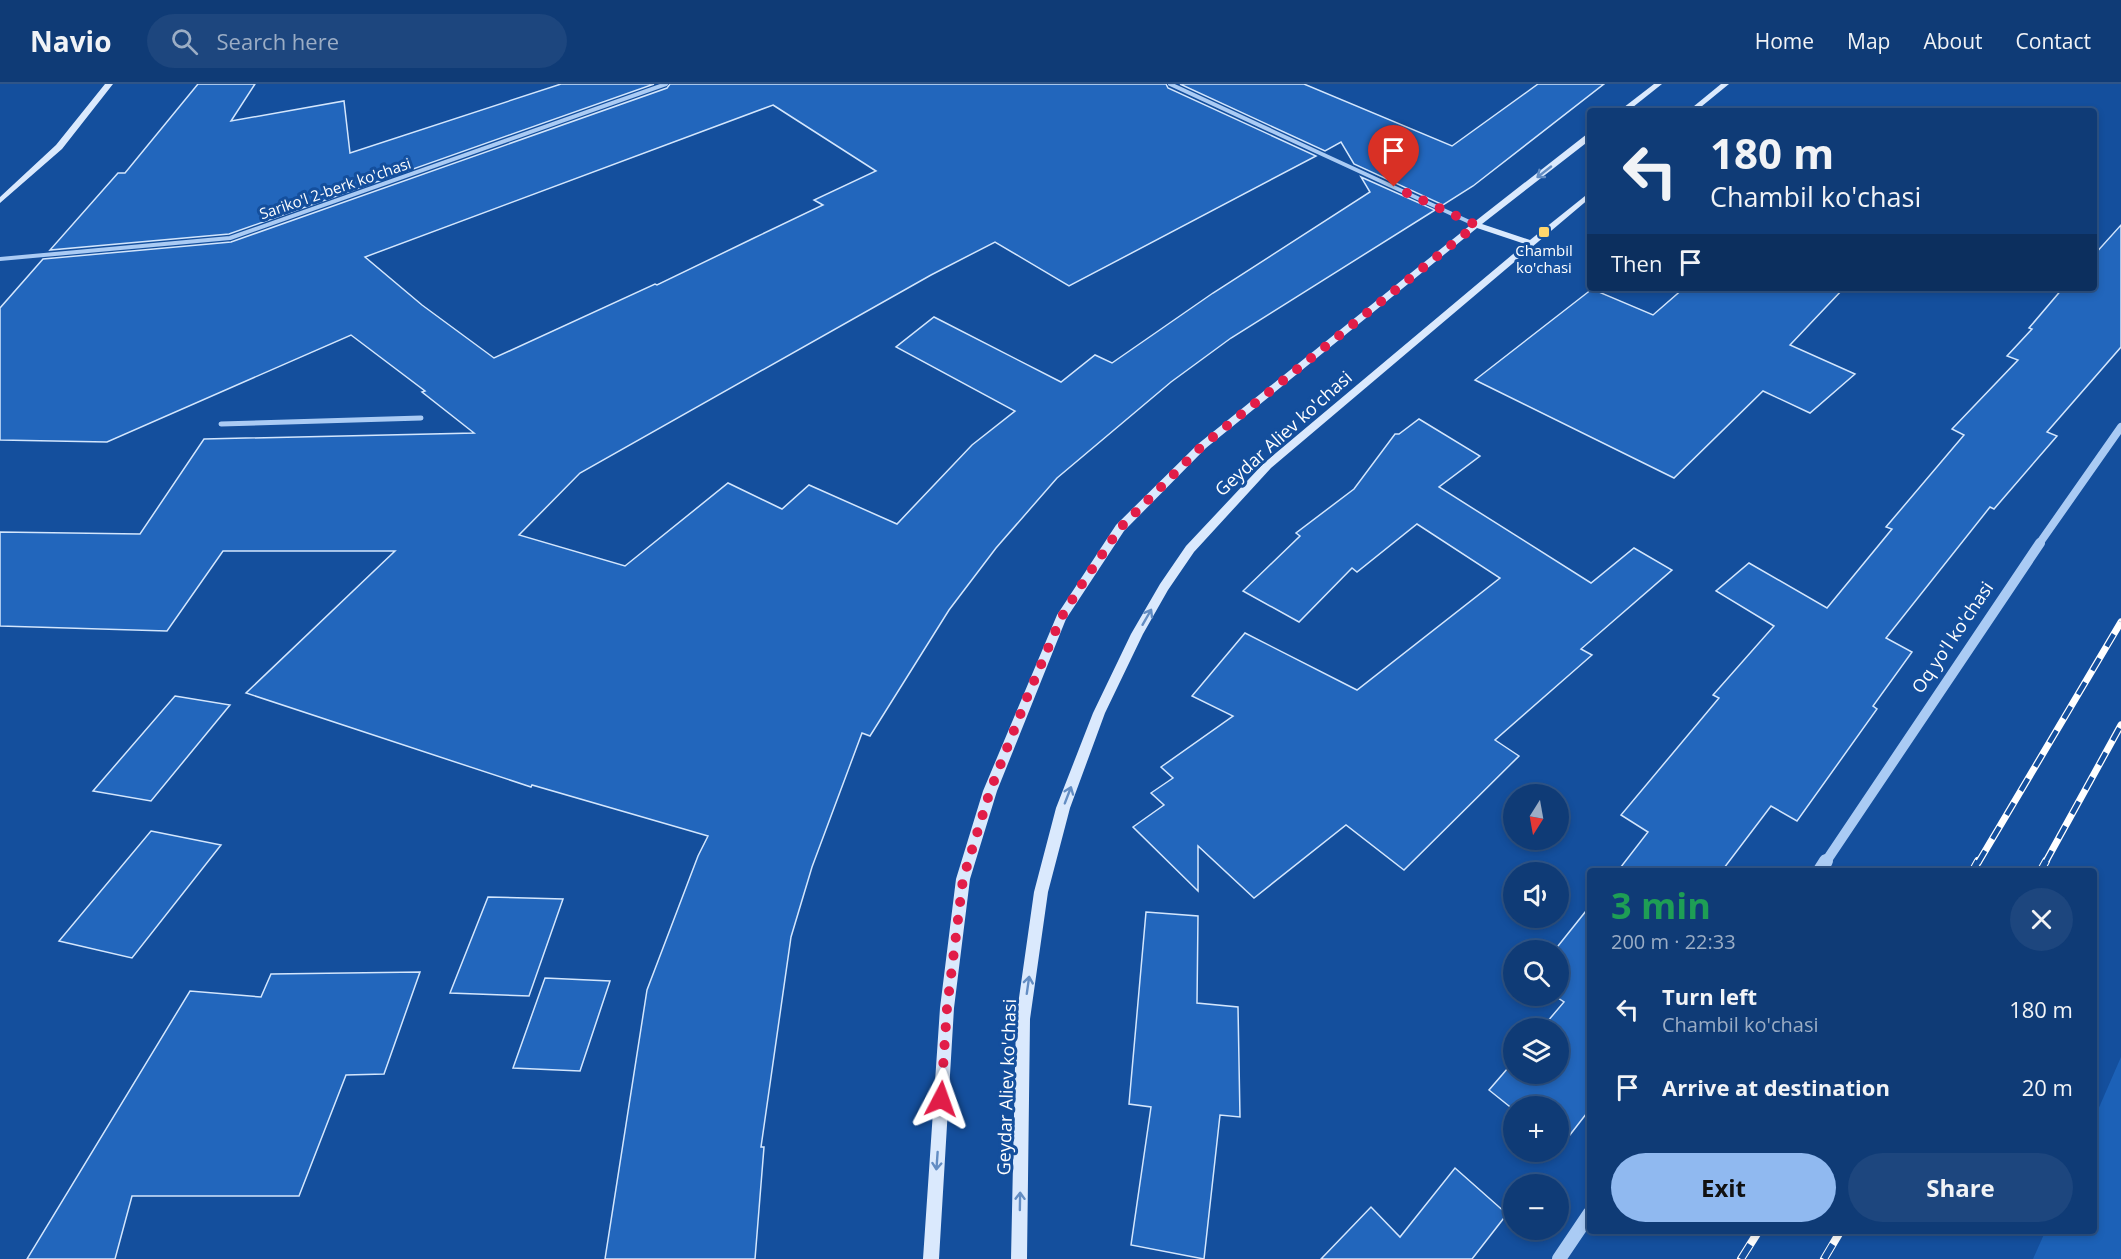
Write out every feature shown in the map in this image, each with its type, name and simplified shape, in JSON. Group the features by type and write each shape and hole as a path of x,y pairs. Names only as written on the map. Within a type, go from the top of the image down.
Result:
{"main road":[{"path":"0,201 59,147 109,84"},
{"path":"1627,108 1658,84"},
{"path":"1696,108 1725,84"},
{"name":"Geydar Aliev ko'chasi","path":"931,1259 947,1008 963,879 990,791 1061,618 1120,528 1202,446 1587,138"},
{"name":"Geydar Aliev ko'chasi","path":"1018,1259 1023,1019 1041,891 1063,807 1099,713 1137,634 1190,549 1267,466 1587,196"},
{"path":"1476,225 1530,243"}],"street":[{"name":"Sariko'l 2-berk ko'chasi","path":"0,258 230,238 666,84"},
{"path":"1170,84 1476,225"},
{"path":"221,424 421,418"},
{"name":"Oq yo'l ko'chasi","path":"1822,868 2004,594 2121,427"},
{"path":"1559,1259 1587,1217"}],"shaded area":[{"path":"2121,1057 2121,1259 2033,1259 2044,1234 2097,1234 2097,1112"}],"building":[{"path":"198,84 255,84 231,121 344,101 350,153 561,84 654,84 229,234 50,250 118,173 125,173"},
{"path":"670,84 1166,84 1168,88 1316,156 1069,286 995,242 931,275 580,473 519,535 625,566 728,483 782,509 809,485 897,524 972,445 1015,411 896,347 934,317 1061,382 1095,355 1112,363 1213,293 1370,192 1361,177 1435,210 1231,338 1171,382 1057,478 996,548 949,610 870,736 862,733 812,867 791,937 761,1147 764,1147 755,1259 605,1259 647,990 698,856 708,836 532,785 531,787 246,693 395,551 223,551 167,631 0,626 0,532 140,534 204,439 474,433 422,392 425,391 351,335 107,442 0,440 0,308 43,259 231,242 667,88","holes":["773,105 876,171 814,200 823,205 657,285 494,358 422,305 365,257"]},
{"path":"1180,84 1304,84 1452,146 1538,84 1604,84 1473,186 1443,205 1354,164 1341,142 1325,151"},
{"path":"2121,225 2121,347 2047,432 2057,436 1994,509 1990,507 1886,638 1912,652 1873,706 1877,709 1797,821 1771,806 1724,868 1620,868 1648,832 1621,815 1719,698 1713,695 1774,626 1716,591 1749,563 1827,608 1892,529 1886,527 1964,435 1952,429 2018,360 2007,356 2032,329 2029,328 2060,291 2097,291 2097,252"},
{"path":"1589,291 1597,291 1653,315 1681,291 1841,291 1790,345 1855,374 1810,413 1763,391 1674,478 1475,380"},
{"path":"1419,419 1480,456 1439,487 1591,583 1634,548 1672,570 1581,649 1592,655 1495,740 1519,756 1404,870 1346,825 1254,898 1198,846 1198,891 1133,827 1164,805 1151,793 1173,778 1161,767 1233,716 1192,696 1245,633 1357,690 1500,578 1417,524 1357,572 1352,568 1299,622 1243,591 1300,536 1296,533 1354,489 1395,434 1399,434"},
{"path":"175,696 230,705 151,801 93,791"},
{"path":"151,831 221,845 132,958 59,941"},
{"path":"488,897 563,899 529,996 450,993"},
{"path":"1587,910 1587,1113 1569,1136 1569,1096 1503,1096 1503,1101 1489,1090 1503,1074 1503,1084 1569,1084 1569,1018 1550,1018 1561,1006 1569,1006 1569,940 1563,940"},
{"path":"1146,912 1198,916 1197,1003 1238,1007 1240,1117 1220,1115 1204,1259 1131,1245 1151,1107 1129,1104"},
{"path":"420,972 384,1074 346,1075 299,1196 132,1196 115,1259 27,1259 190,991 261,997 271,974"},
{"path":"545,978 610,981 580,1071 513,1068"},
{"path":"1455,1168 1503,1210 1503,1219 1472,1259 1321,1259 1371,1207 1400,1237"}],"railway":[{"path":"1978,863 2121,622"},
{"path":"2045,863 2121,725"},
{"path":"1974,868 1978,861"},
{"path":"2042,868 2046,861"},
{"path":"1741,1259 1757,1234"},
{"path":"1824,1259 1839,1234"}],"place":[{"name":"Chambil ko'chasi","path":"1544,232"}],"route":[{"path":"941,1099 947,1008 963,879 990,791 1061,618 1120,528 1202,446 1476,225 1394,187"}]}
